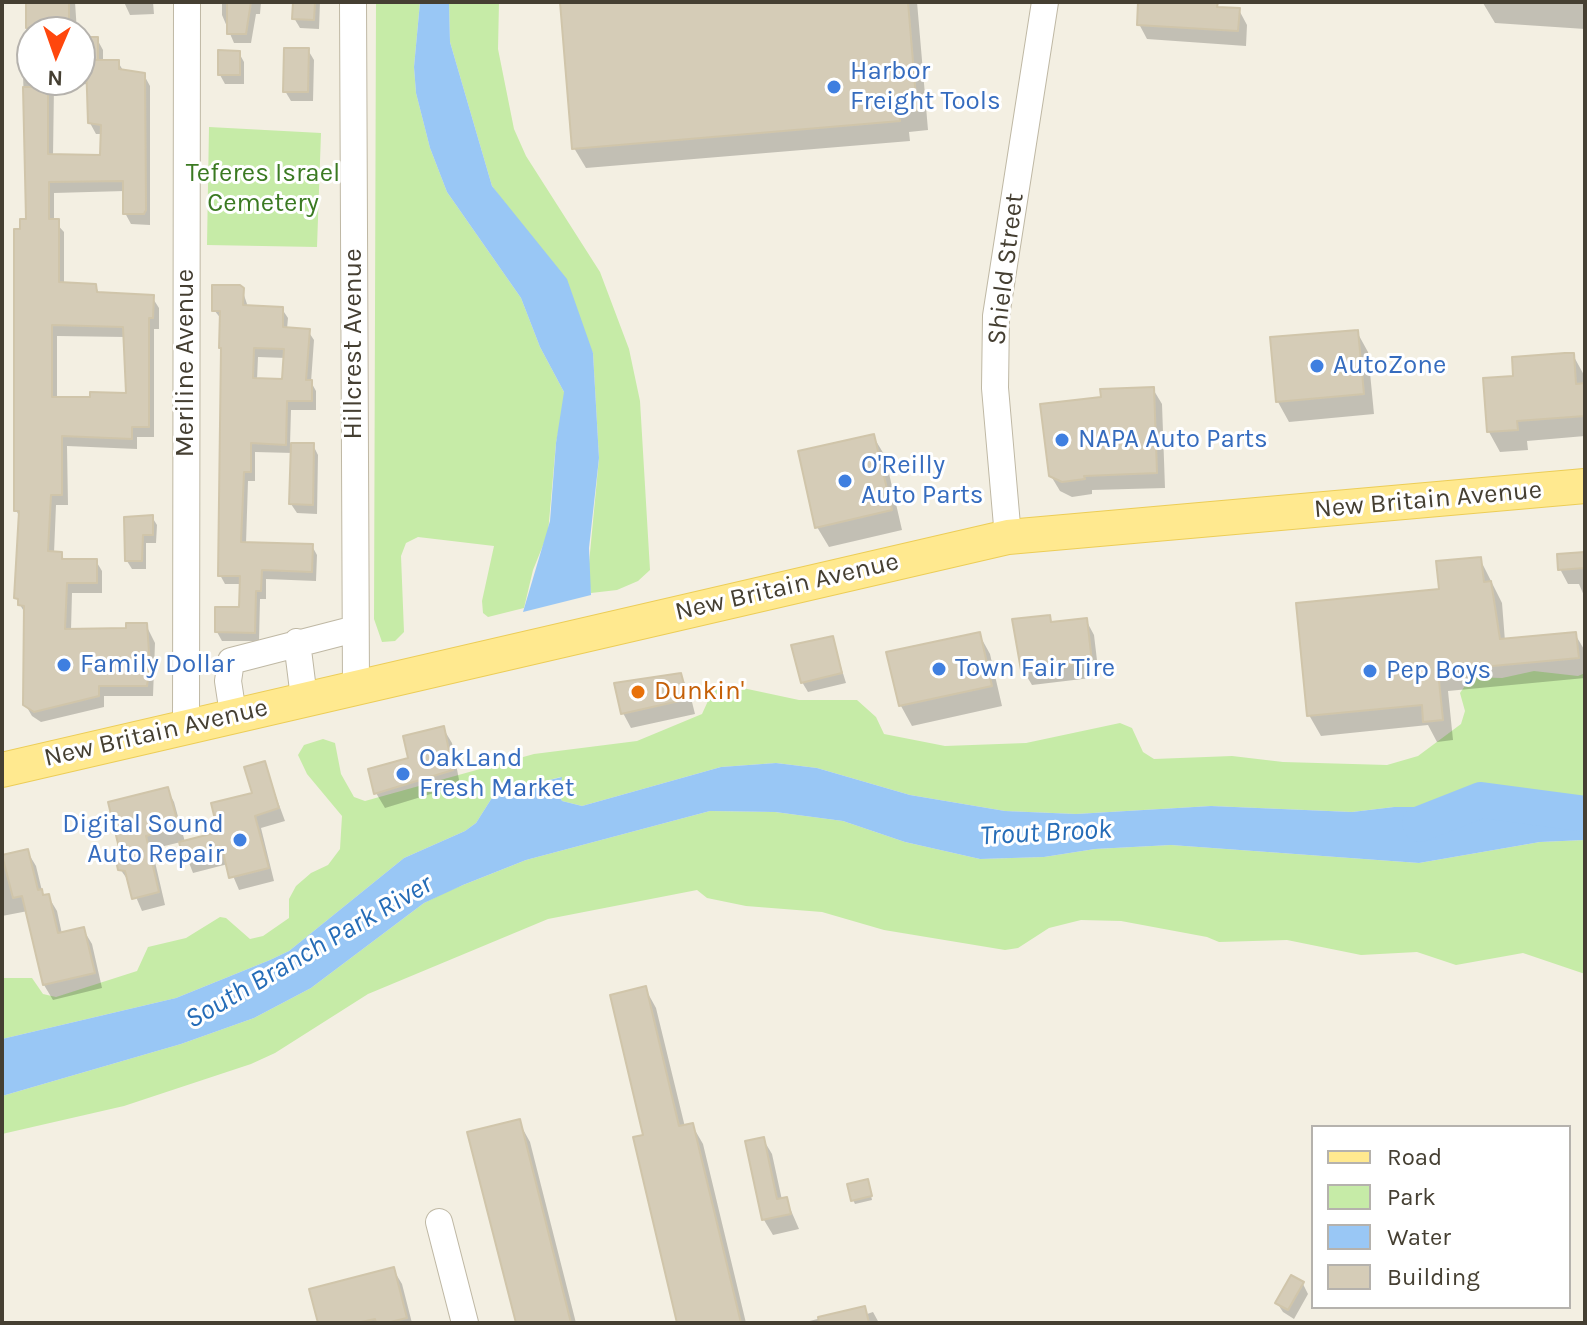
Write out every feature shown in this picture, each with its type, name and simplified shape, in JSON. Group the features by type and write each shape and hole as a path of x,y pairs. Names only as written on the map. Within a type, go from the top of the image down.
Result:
{"main road":[{"name":"New Britain Avenue","path":"2,770 356,685 1008,537 1585,486"}],"street":[{"name":"Meriline Avenue","path":"186,725 187,2"},
{"name":"Hillcrest Avenue","path":"353,2 356,685"},
{"name":"Shield Street","path":"1008,537 995,388 996,316 1045,2"},
{"path":"233,714 228,681 231,661 355,629"},
{"path":"297,642 304,698"},
{"path":"439,1222 465,1323"}],"green space":[{"path":"376,2 420,2 414,67 416,93 430,148 447,192 521,298 540,347 564,392 548,533 533,570 524,608 488,617 483,613 482,601 494,546 418,537 406,543 401,556 404,632 395,641 382,642 374,619"},
{"path":"449,2 499,2 498,49 514,129 526,156 600,272 629,349 640,401 650,570 638,581 617,590 591,593 588,574 599,458 593,353 515,218 492,186 450,42"},
{"name":"Teferes Israel Cemetery","path":"209,127 321,133 317,247 207,245"},
{"path":"1534,671 1578,676 1585,673 1585,800 1511,800 1461,807 1394,807 1352,812 1211,806 1076,814 1005,811 910,795 817,768 776,763 721,767 582,806 562,801 559,795 561,777 495,793 476,823 404,858 289,951 270,960 176,998 2,1039 2,978 32,978 43,994 56,997 137,971 148,947 186,938 220,917 226,918 250,939 263,936 289,918 289,899 296,886 311,873 328,865 340,849 342,816 307,774 298,755 304,745 323,739 335,743 341,774 354,797 365,801 534,754 637,741 702,714 713,690 724,684 799,700 857,700 876,717 884,734 945,746 1026,743 1120,723 1132,728 1143,752 1154,759 1232,756 1283,762 1387,765 1418,756 1461,724 1465,711 1460,693 1471,677 1502,678"},
{"path":"710,811 775,812 843,821 905,842 980,859 1044,857 1095,849 1171,845 1419,863 1540,842 1585,840 1585,974 1523,953 1456,965 1417,952 1361,955 1287,940 1219,942 1121,921 1081,920 1049,928 1018,948 1005,950 884,930 822,912 746,906 707,898 697,890 548,919 368,994 275,1053 251,1064 124,1106 2,1134 2,1096 181,1044 254,1018 311,988 424,903 448,891 526,860"}],"water":[{"path":"420,2 449,2 450,42 492,186 567,279 593,353 599,458 589,548 591,595 523,612 550,521 556,443 564,392 540,347 521,298 447,192 430,148 416,93 414,67"},
{"name":"South Branch Park River","path":"776,763 817,768 910,795 1005,811 1076,814 1211,806 1352,812 1394,807 1461,807 1511,800 1585,800 1585,840 1540,842 1419,863 1171,845 1095,849 1044,857 980,859 905,842 843,821 775,812 710,811 526,860 463,885 424,903 311,988 254,1018 181,1044 2,1096 2,1039 176,998 289,951 404,858 476,823 495,793 562,777 559,795 562,801 582,806 721,767"}],"building":[{"path":"26,2 69,2 69,16 26,16"},
{"path":"227,2 251,2 246,34 227,34"},
{"path":"293,2 315,2 314,20 292,19"},
{"path":"560,2 908,2 917,110 899,112 900,121 572,149"},
{"path":"1138,2 1218,2 1217,7 1240,8 1238,31 1137,25"},
{"path":"96,37 98,37 96,60"},
{"path":"284,48 309,48 308,92 283,92"},
{"path":"218,50 240,51 240,75 218,75"},
{"path":"96,60 119,60 119,69 145,73 144,214 123,214 123,181 49,182 49,219 59,219 59,282 96,284 97,292 154,295 153,318 149,318 149,427 132,427 132,439 62,436 62,495 51,495 48,551 62,552 62,559 97,559 97,583 67,583 65,629 126,628 126,623 147,623 150,666 147,686 99,686 99,696 34,712 23,705 24,606 18,605 18,599 14,598 19,511 14,511 14,229 20,229 20,219 26,219 23,96 48,96 48,154 100,155 101,125 88,123 87,96 96,96","holes":["52,325 123,327 126,393 90,392 90,397 52,397"]},
{"path":"212,285 240,285 244,288 243,305 283,307 283,327 310,329 306,380 312,380 312,401 287,401 286,445 251,443 251,472 244,472 241,542 313,544 312,572 262,570 261,591 256,591 255,633 215,632 215,607 239,607 240,576 218,576 221,348 220,311 212,311","holes":["254,348 284,349 282,379 253,378"]},
{"name":"AutoZone","path":"1358,330 1364,394 1276,402 1270,337"},
{"path":"1574,353 1576,384 1585,383 1585,416 1517,421 1518,430 1487,432 1483,378 1513,376 1512,357"},
{"path":"1154,387 1157,473 1084,476 1085,479 1062,482 1049,476 1040,404 1101,397 1100,389"},
{"name":"O'Reilly Auto Parts","path":"874,434 892,510 815,528 798,451"},
{"path":"291,443 314,443 313,505 289,504"},
{"path":"153,515 153,535 143,535 142,561 125,561 124,517"},
{"path":"1585,552 1585,568 1558,570 1557,554"},
{"path":"1481,557 1484,582 1491,581 1500,639 1576,632 1579,658 1438,671 1443,720 1423,722 1422,705 1307,716 1296,603 1439,589 1436,561"},
{"path":"1050,615 1051,622 1087,618 1092,662 1021,670 1012,619"},
{"name":"Town Fair Tire","path":"980,632 992,686 899,706 886,652"},
{"path":"833,636 842,673 801,683 791,645"},
{"path":"681,673 688,699 621,714 614,683"},
{"name":"OakLand Fresh Market","path":"444,726 453,770 374,794 368,769 408,758 403,736"},
{"path":"265,761 279,808 255,816 269,868 229,878 223,852 184,861 179,842 218,832 211,803 252,793 244,767"},
{"path":"168,787 179,827 146,836 159,892 132,899 125,871 118,870 115,856 120,852 108,802"},
{"path":"28,849 38,890 42,889 43,895 49,894 58,933 84,927 95,973 43,985 22,896 13,898 2,855"},
{"path":"646,986 679,1126 693,1123 741,1323 677,1323 633,1137 643,1135 610,995"},
{"path":"520,1119 571,1323 516,1323 467,1132"},
{"path":"764,1137 777,1199 787,1197 791,1214 762,1220 745,1141"},
{"path":"868,1179 872,1196 851,1201 847,1184"},
{"path":"394,1267 407,1318 386,1323 376,1323 375,1319 357,1323 318,1323 309,1289"},
{"path":"1291,1275 1304,1282 1288,1310 1275,1303"},
{"path":"865,1306 869,1323 819,1323 818,1317"}],"waterway":[{"name":"Trout Brook","path":"1420,824 1481,800 1585,814"}],"place":[{"name":"Harbor Freight Tools","path":"834,87"},
{"name":"AutoZone","path":"1317,366"},
{"name":"NAPA Auto Parts","path":"1062,440"},
{"name":"O'Reilly Auto Parts","path":"845,481"},
{"name":"Family Dollar","path":"64,665"},
{"name":"Town Fair Tire","path":"939,669"},
{"name":"Pep Boys","path":"1370,671"},
{"name":"Dunkin'","path":"638,692"},
{"name":"OakLand Fresh Market","path":"403,774"},
{"name":"Digital Sound Auto Repair","path":"240,840"}]}
